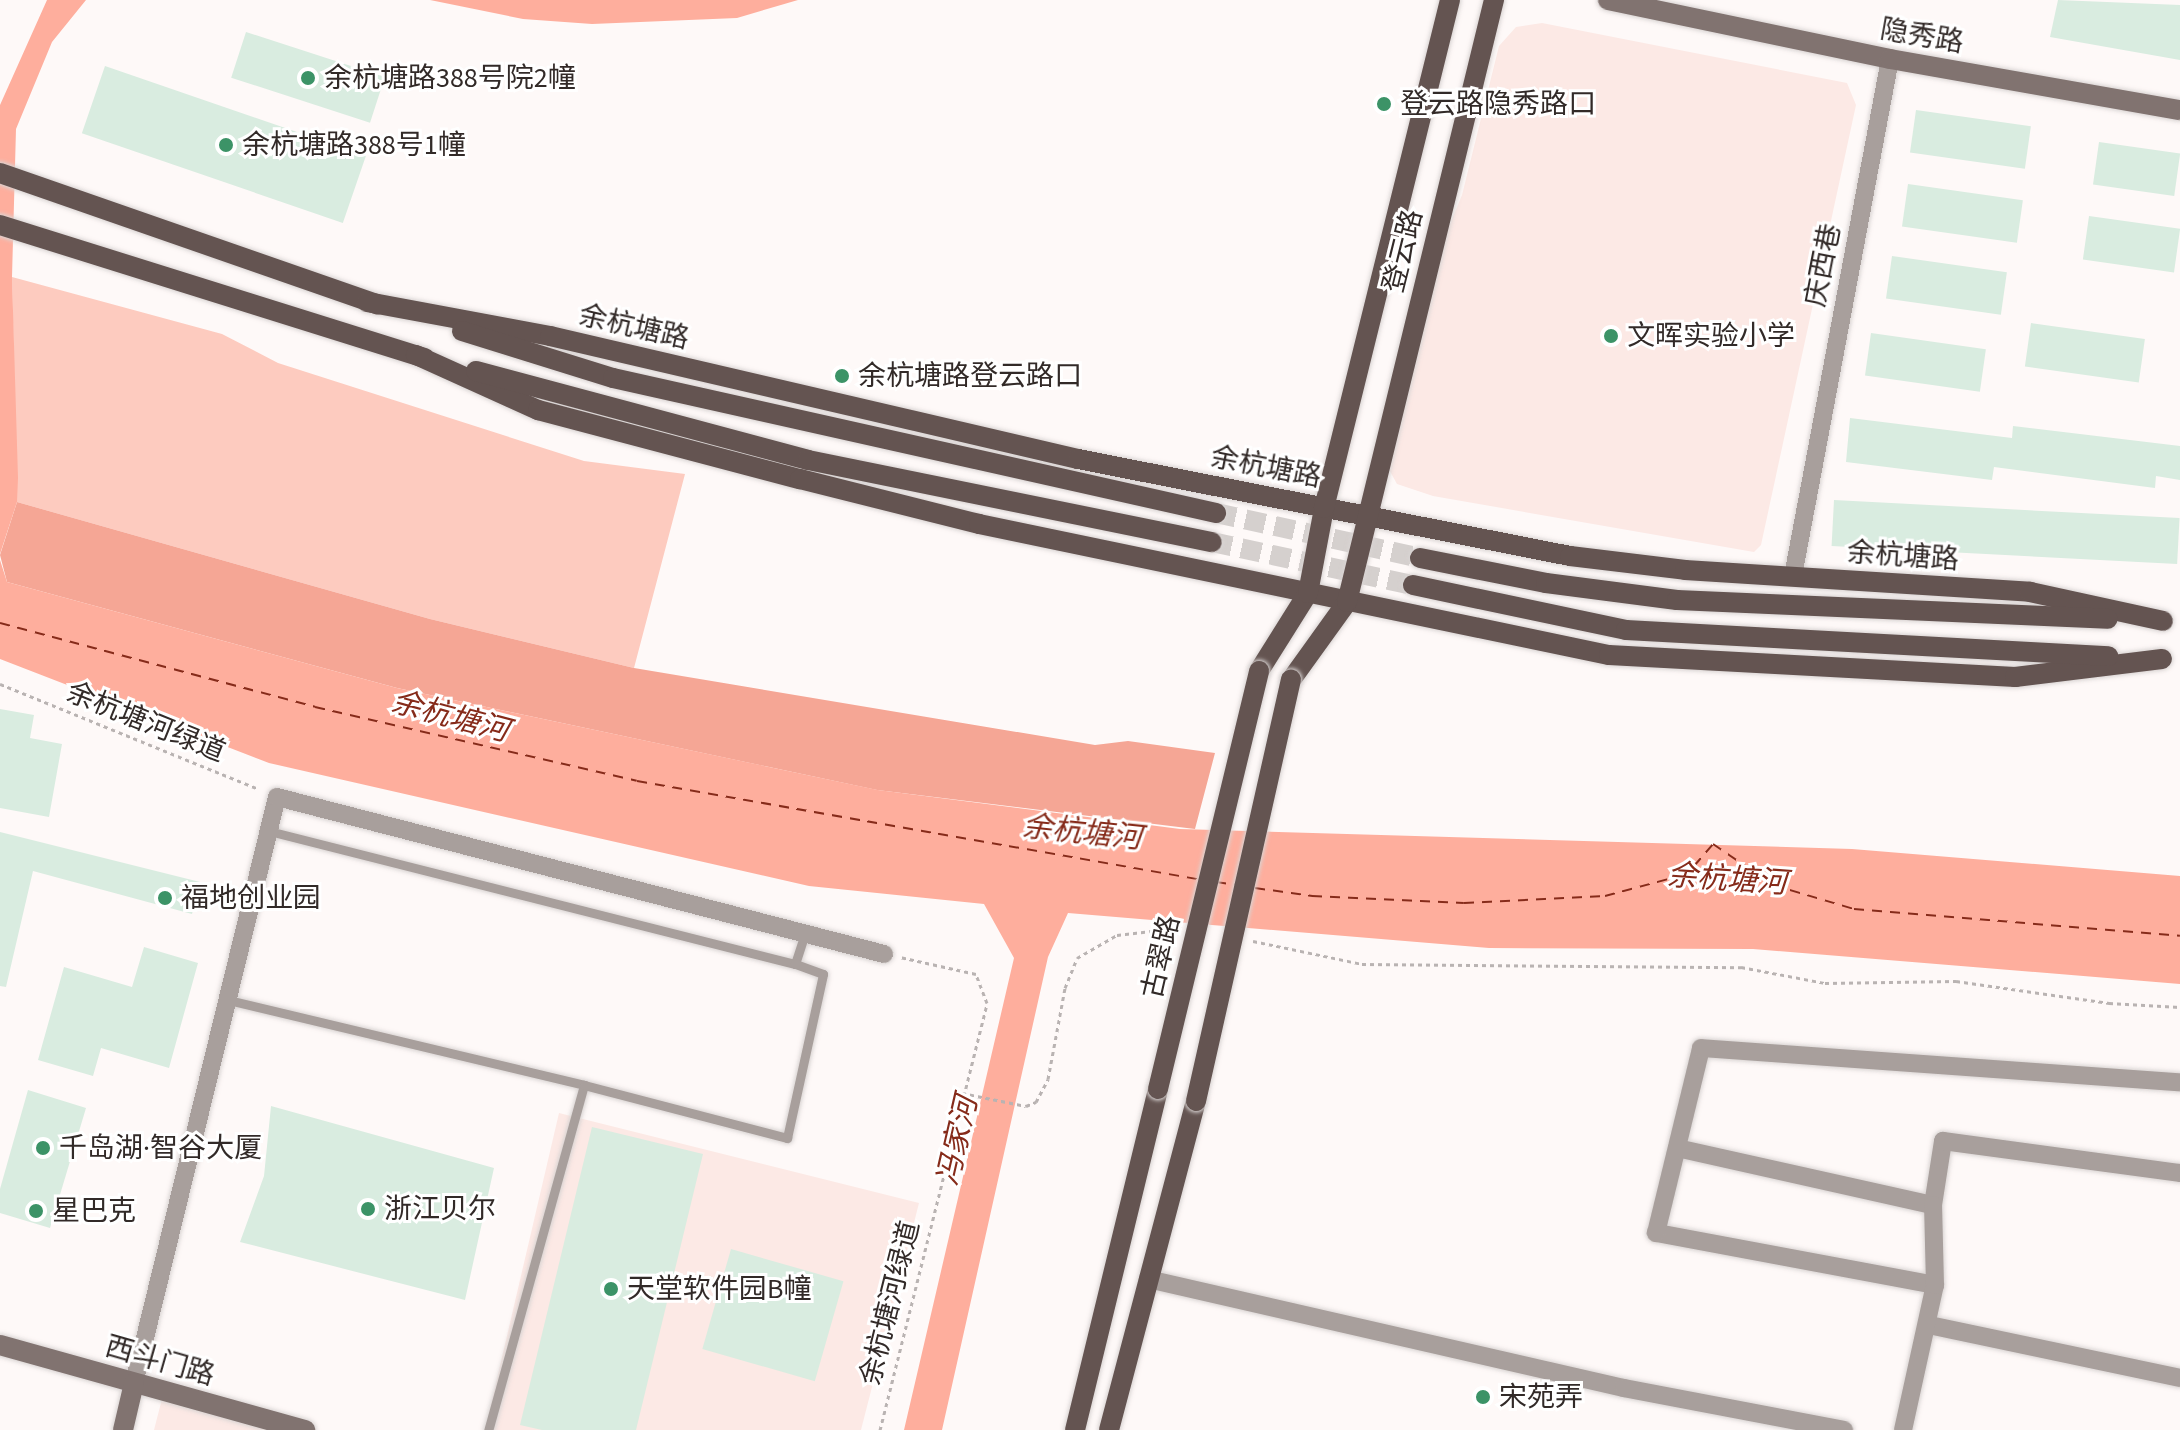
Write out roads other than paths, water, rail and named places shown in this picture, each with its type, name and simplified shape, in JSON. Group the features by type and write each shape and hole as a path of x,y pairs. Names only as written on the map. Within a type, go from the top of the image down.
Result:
{"main road":[{"name":"登云路","path":"1324,508 1450,0"},
{"name":"登云路","path":"1367,516 1494,0"},
{"name":"余杭塘路","path":"10,176 367,302 613,378 1216,513"},
{"path":"0,225 416,355 808,460 1212,542"},
{"name":"余杭塘路","path":"367,302 550,336 1078,459 1570,556 1793,576 2030,592 2171,622"},
{"path":"416,355 554,414 979,524 1609,655 1804,670 2015,677 2171,660"},
{"name":"古翠路","path":"1075,1430 1259,671 1308,593 1324,508"},
{"path":"1109,1430 1196,1101 1291,680 1347,602 1367,516"},
{"name":"余杭塘路","path":"1420,558 1546,583 1677,600 2171,622"},
{"path":"1413,585 1626,630 2171,660"}],"street":[{"name":"隐秀路","path":"1608,0 1890,59 2180,110"},
{"name":"庆西巷","path":"1793,576 1890,59"},
{"path":"123,1430 277,797 884,954"},
{"path":"1935,1285 1656,1233 1701,1048 2180,1082"},
{"path":"1903,1430 1929,1325 1935,1285 1933,1205 1943,1141 2180,1173"},
{"path":"1677,1148 1933,1205"},
{"path":"1148,1279 1624,1388 1844,1430"},
{"path":"1929,1325 2180,1378"},
{"name":"西斗门路","path":"0,1345 305,1430"}],"lane":[{"path":"228,1000 584,1085 787,1138 823,974 795,964 269,831"},
{"path":"795,964 805,934"},
{"path":"488,1430 584,1085"}],"water":[{"path":"47,0 86,0 52,42 16,129 12,277 18,478 17,502 0,554 0,105"},
{"path":"430,0 798,0 737,18 592,24 523,19"},
{"name":"余杭塘河","path":"0,560 7,582 397,688 878,790 1180,829 1852,849 2180,876 2180,984 1753,949 1489,948 1068,913 1048,957 942,1430 904,1430 1014,958 984,904 809,886 269,763 0,659"}],"tunnel":[{"path":"1216,513 1420,558"},
{"path":"1212,542 1413,585"}],"place":[{"name":"余杭塘路388号院2幢","path":"308,78"},
{"name":"登云路隐秀路口","path":"1384,104"},
{"name":"余杭塘路388号1幢","path":"226,145"},
{"name":"文晖实验小学","path":"1611,336"},
{"name":"余杭塘路登云路口","path":"842,376"},
{"name":"福地创业园","path":"165,898"},
{"name":"千岛湖·智谷大厦","path":"43,1148"},
{"name":"浙江贝尔","path":"368,1209"},
{"name":"星巴克","path":"36,1211"},
{"name":"天堂软件园B幢","path":"611,1289"},
{"name":"宋苑弄","path":"1483,1397"}],"water label":[{"name":"冯家河","path":"958,1141"}]}
